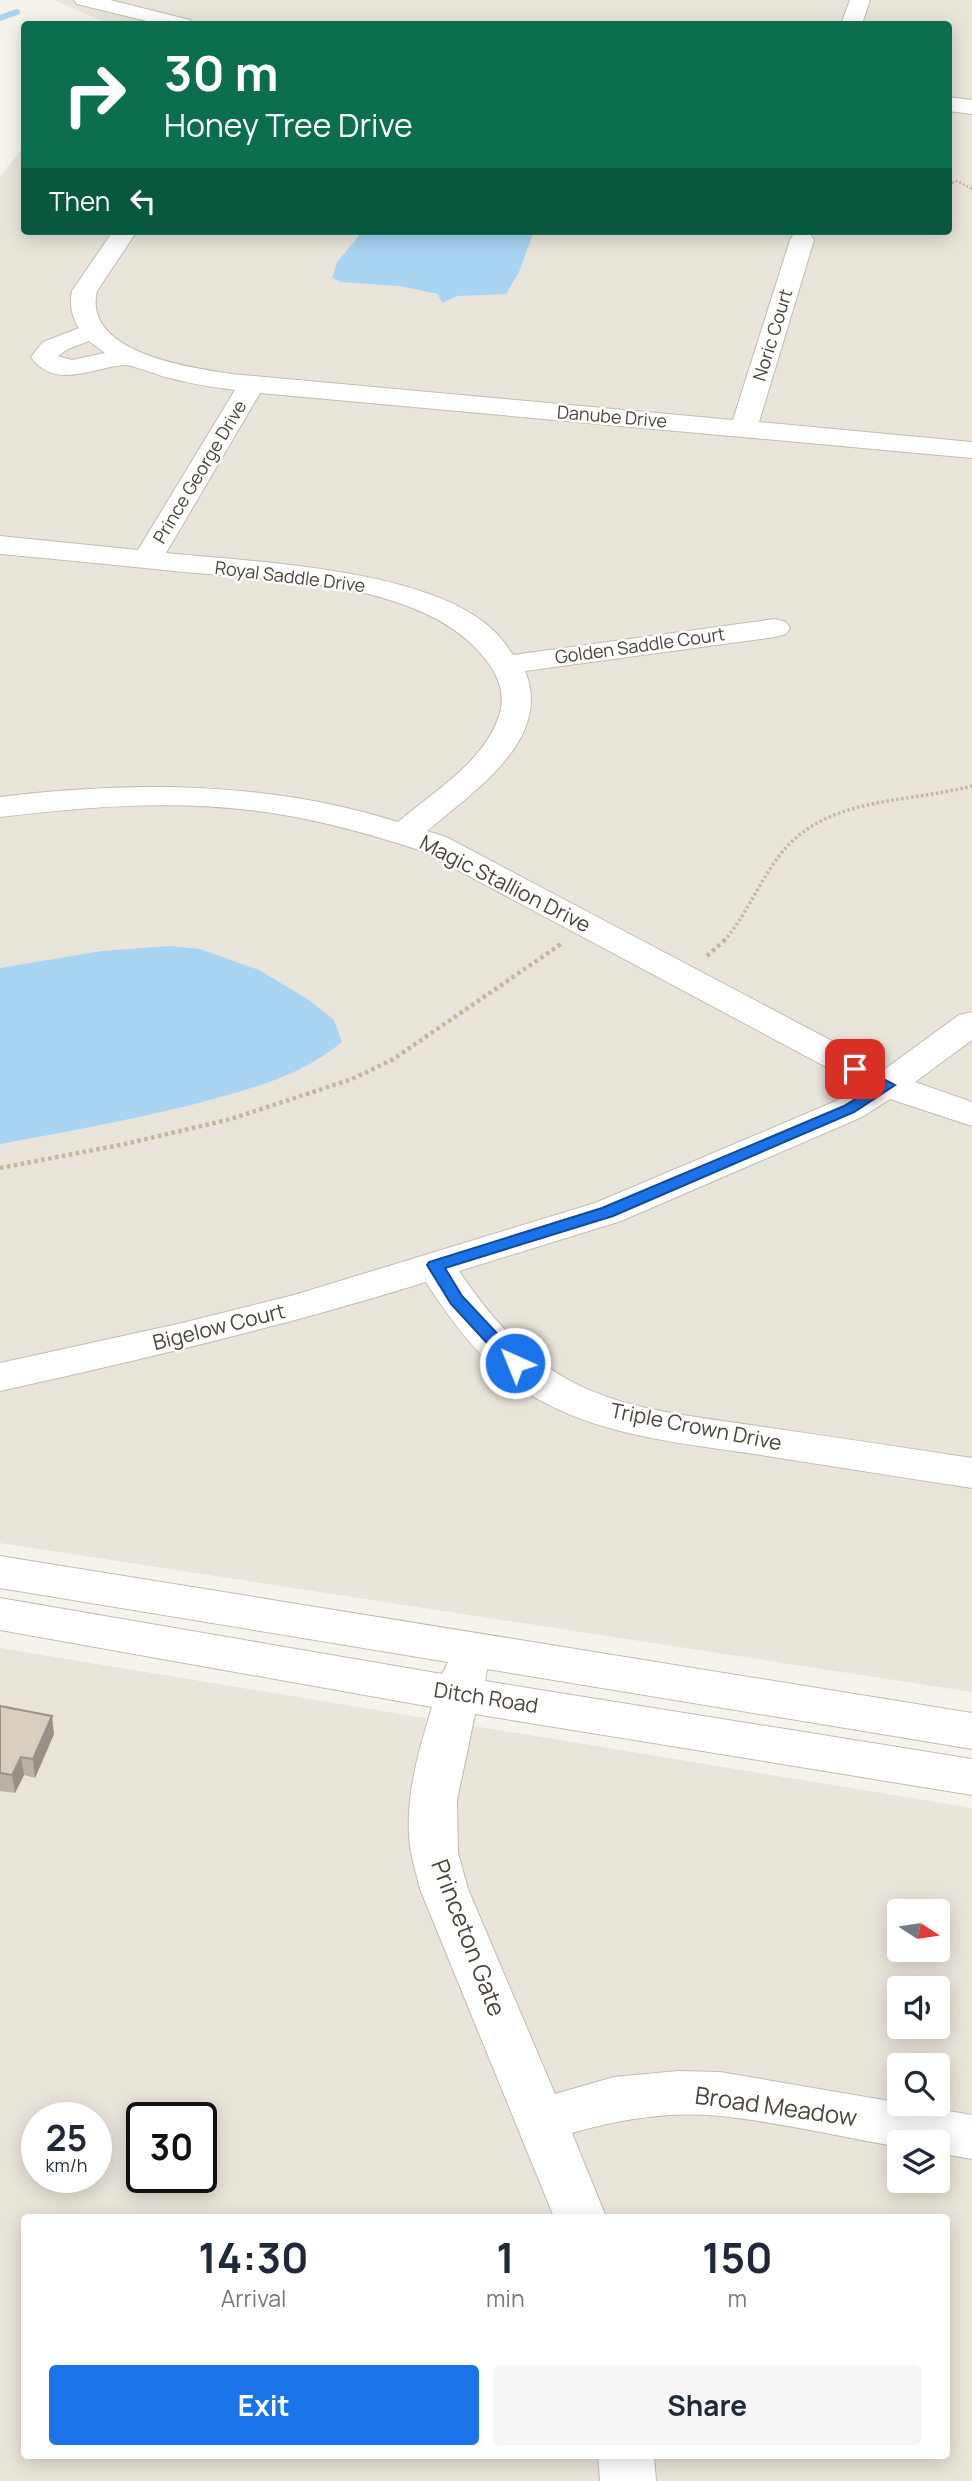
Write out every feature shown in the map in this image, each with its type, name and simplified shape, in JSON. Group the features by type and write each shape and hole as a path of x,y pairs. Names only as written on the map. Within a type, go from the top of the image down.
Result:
{"street":[{"path":"84,0 171,21"},
{"path":"853,21 860,0"},
{"path":"952,104 972,107"},
{"path":"122,235 86,287 84,312 94,332 66,340 49,349 44,357 51,364 68,367 127,355"},
{"name":"Noric Court","path":"744,429 802,240"},
{"name":"Danube Drive","path":"94,332 127,355 159,369 210,380 972,450"},
{"name":"Prince George Drive","path":"147,560 252,384"},
{"name":"Royal Saddle Drive","path":"0,545 328,579 402,594 462,621 484,638 506,665 518,690 515,715 504,742 476,771 404,834"},
{"name":"Golden Saddle Court","path":"506,665 775,628"},
{"name":"Magic Stallion Drive","path":"0,807 57,799 158,793 219,796 316,810 404,834 434,844 887,1085 972,1115"},
{"name":"Bigelow Court","path":"0,1377 182,1337 301,1307 608,1212 849,1109 887,1085 972,1023"},
{"name":"Triple Crown Drive","path":"435,1265 464,1309 515,1363 554,1391 609,1413 690,1430 972,1473"},
{"path":"0,1572 972,1731"},
{"name":"Ditch Road","path":"0,1614 458,1694 972,1777"},
{"name":"Princeton Gate","path":"473,1648 458,1694 434,1799 433,1842 444,1889 579,2214"},
{"name":"Broad Meadow","path":"540,2120 614,2099 720,2094 972,2137"},
{"path":"626,2459 628,2481"}],"path":[{"path":"952,183 957,181 972,189"},
{"path":"681,975 716,949 740,924 793,839 814,825 866,805 951,793 972,786"},
{"path":"0,1168 125,1144 231,1119 352,1079 392,1060 588,926"}],"shaded area":[{"path":"54,0 972,0 972,1692 0,1543 0,177 21,150 21,235 952,235 952,21 102,21"},
{"path":"0,1648 972,1808 972,2481 0,2481"}],"water":[{"path":"360,235 533,235 519,272 506,294 457,296 442,303 438,294 399,286 341,282 332,278 337,262"},
{"path":"170,946 200,949 259,970 309,1000 334,1020 342,1042 291,1073 234,1093 98,1126 0,1144 0,968 102,951"}],"building":[{"path":"0,1706 52,1716 33,1759 21,1757 12,1775 0,1773"}],"waterway":[{"path":"0,18 17,12"}],"route":[{"path":"515,1363 456,1300 435,1265 608,1212 849,1109 887,1085 855,1069"}]}
